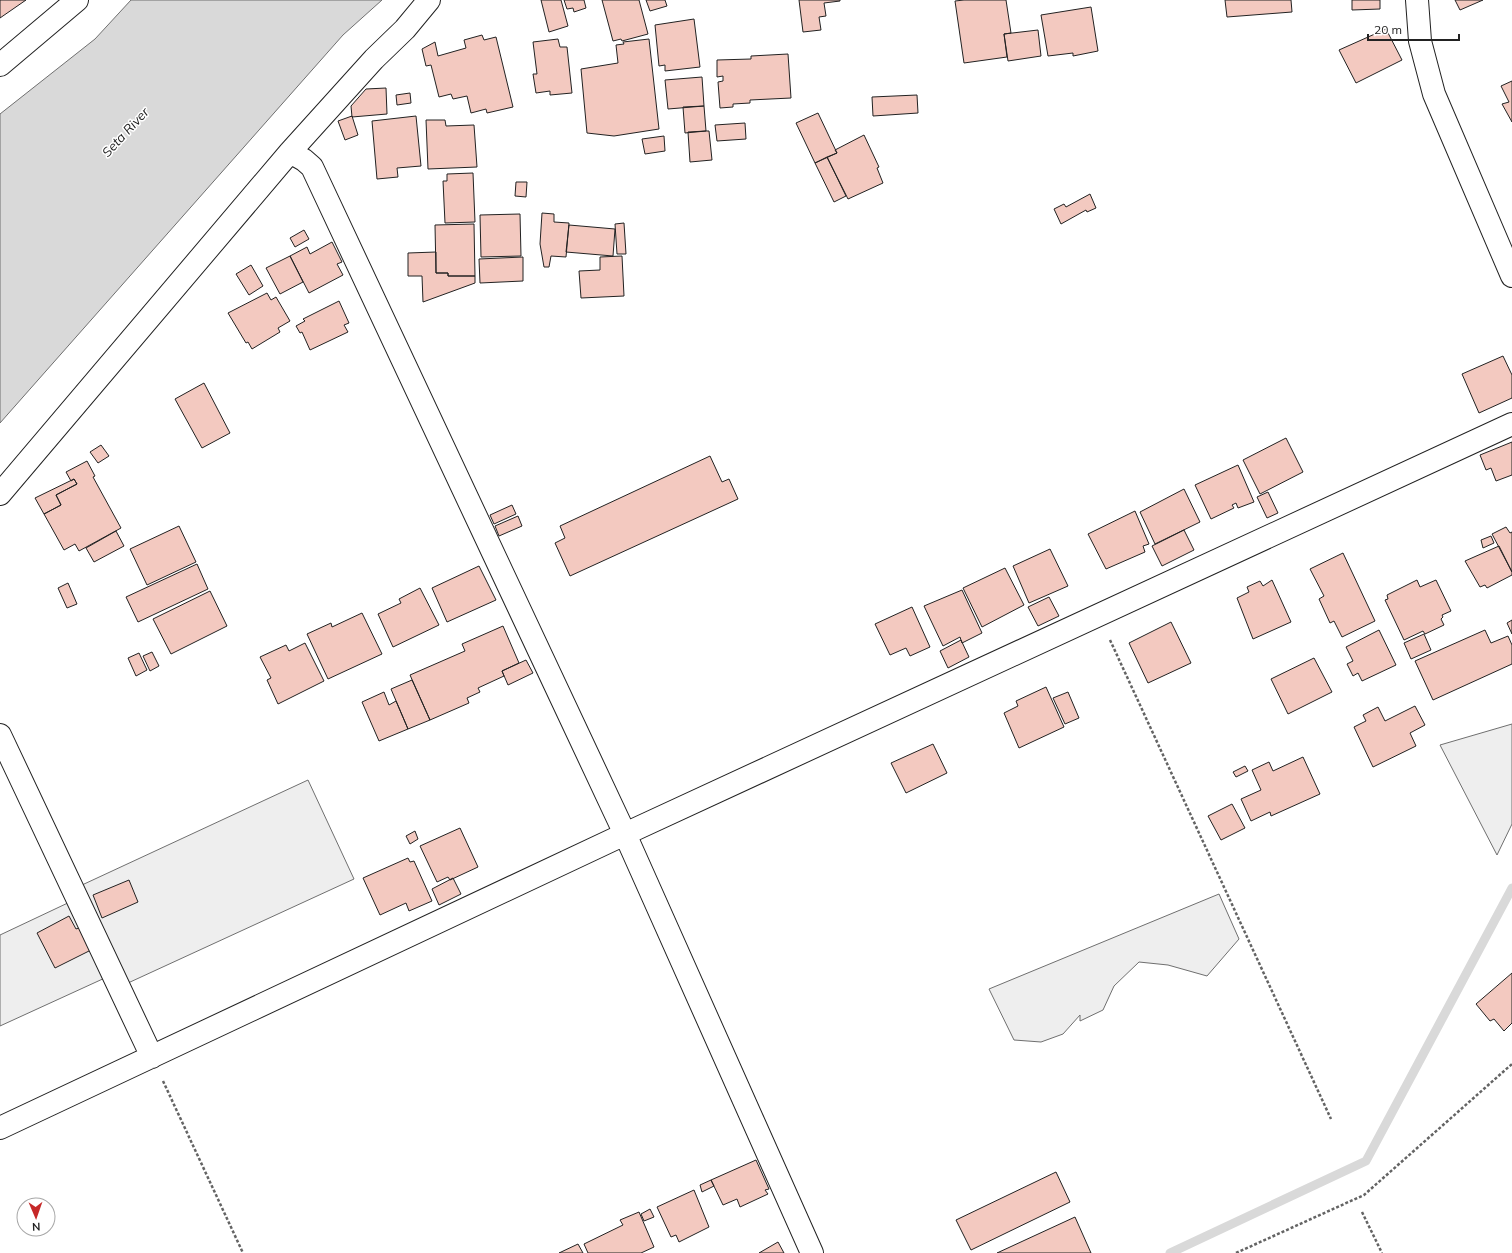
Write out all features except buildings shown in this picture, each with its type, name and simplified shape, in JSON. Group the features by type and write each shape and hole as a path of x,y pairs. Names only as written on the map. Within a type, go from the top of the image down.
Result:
{"street":[{"path":"0,65 77,0"},
{"path":"0,494 290,152 374,59 405,29 429,0"},
{"path":"1417,0 1420,41 1434,94 1512,276"},
{"path":"290,152 312,167 625,834 812,1253"},
{"path":"0,1128 625,834 1512,424"},
{"path":"0,735 152,1057"}],"path":[{"path":"1099,615 1331,1119"},
{"path":"152,1057 242,1253"},
{"path":"1236,1253 1364,1195 1512,1064"},
{"path":"1362,1212 1382,1253"}],"shaded area":[{"path":"1512,724 1512,824 1497,855 1440,745"},
{"path":"308,780 354,879 128,983 82,885"},
{"path":"1219,894 1239,939 1207,976 1168,965 1139,962 1114,986 1103,1010 1080,1021 1080,1015 1063,1034 1041,1042 1014,1040 989,989"},
{"path":"72,901 107,977 0,1026 0,935"}],"water":[{"name":"Seta River","path":"131,0 382,0 343,35 0,423 0,114 95,39"}],"waterway":[{"path":"1170,1253 1366,1161 1512,888"}]}
